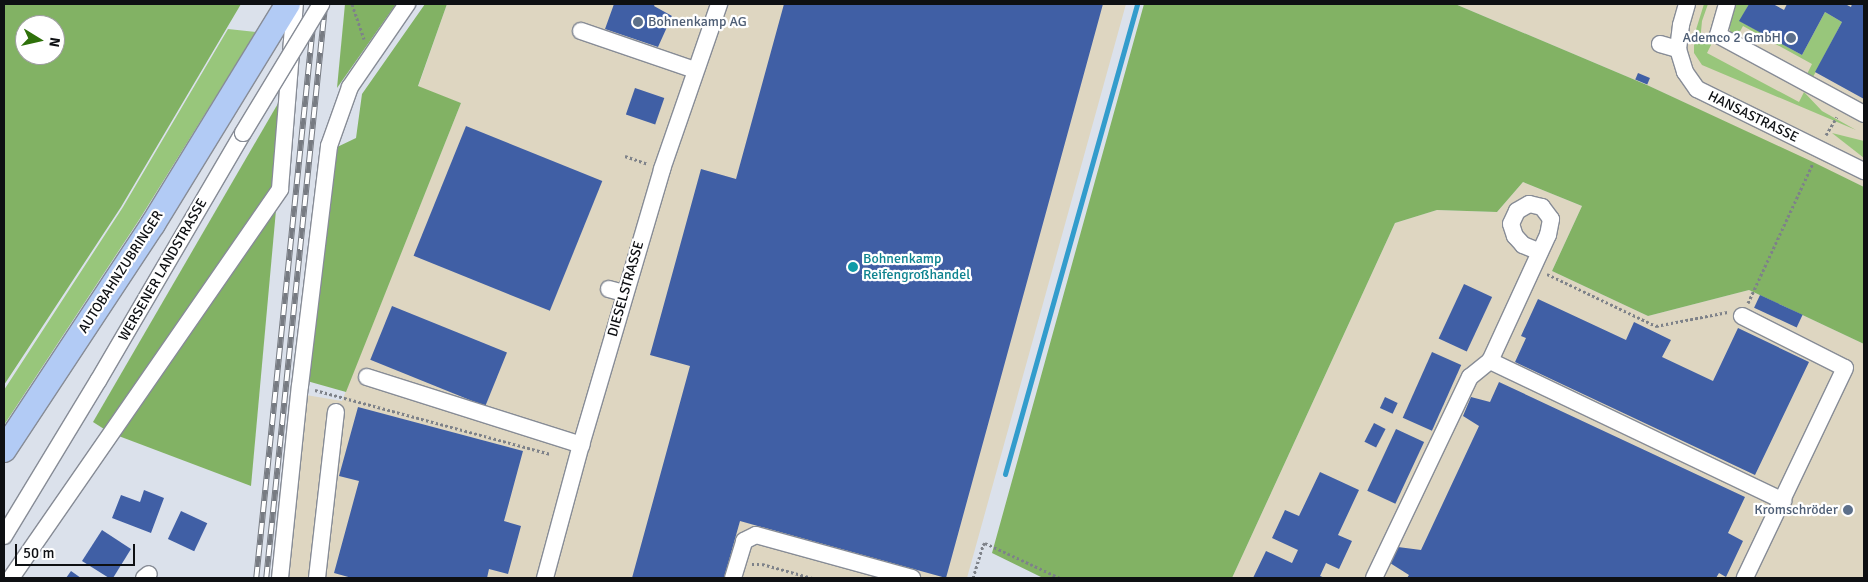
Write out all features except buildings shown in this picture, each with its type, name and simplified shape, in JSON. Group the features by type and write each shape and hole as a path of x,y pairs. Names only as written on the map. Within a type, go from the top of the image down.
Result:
{"highway":[{"name":"AUTOBAHNZUBRINGER","path":"4,450 153,224 288,4"}],"street":[{"path":"11,578 280,189 295,4"},
{"name":"WERSENER LANDSTRASSE","path":"4,536 321,4"},
{"path":"280,578 328,146 350,87 407,4"},
{"name":"DIESELSTRASSE","path":"546,578 616,291 662,169 719,4"},
{"name":"HANSASTRASSE","path":"1687,4 1681,25 1678,49 1685,72 1697,89 1864,171"},
{"path":"1727,4 1718,35 1864,114"},
{"path":"581,31 695,70"},
{"path":"1660,44 1678,49"},
{"path":"1374,578 1470,377 1490,361 1540,252"},
{"path":"1742,316 1845,368 1745,578"},
{"path":"1490,361 1783,501"},
{"path":"367,377 578,453"},
{"path":"317,578 336,412"},
{"path":"740,574 744,540 756,535 912,578"}],"path":[{"path":"352,4 370,57"},
{"path":"1533,267 1656,326 1725,312 1742,316 1818,149 1844,103"},
{"path":"625,156 646,164"},
{"path":"300,386 578,453"},
{"path":"973,578 982,545 985,543 1060,578"},
{"path":"740,574 752,564 762,564 812,578"}],"shaded area":[{"path":"447,4 1126,4 967,578 288,578 306,395 342,401 461,103 418,87"},
{"path":"1455,4 1864,4 1864,187 1647,85"},
{"path":"1523,182 1582,206 1552,271 1648,316 1749,290 1864,344 1864,578 1232,578 1395,223 1437,210 1497,212"}],"green space":[{"path":"4,4 241,4 121,207 4,385"},
{"path":"345,4 396,4 337,88"},
{"path":"425,4 447,4 418,86 461,103 346,392 307,381 333,149 356,138 362,94"},
{"path":"1144,4 1455,4 1647,85 1813,162 1864,187 1864,344 1749,290 1648,316 1552,271 1582,206 1523,182 1497,212 1437,210 1395,223 1232,578 1043,578 992,553"},
{"path":"1704,4 1708,4 1702,21 1700,42 1712,43 1707,53 1799,102 1804,92 1822,111 1856,130 1702,65 1694,53 1694,36"},
{"path":"1736,4 1749,4 1740,21 1802,55 1825,12 1842,22 1813,77 1807,74 1812,64 1743,26 1737,37 1731,35 1729,25"},
{"path":"228,29 256,32 139,220 4,425 4,390 123,207"},
{"path":"287,88 278,183 104,429 93,422"},
{"path":"1832,133 1864,141 1864,158"},
{"path":"276,210 251,486 116,435"}],"waterway":[{"path":"1005,474 1137,4"}],"railway":[{"path":"256,578 315,4"},
{"path":"266,578 325,4"}],"place":[{"name":"Bohnenkamp AG","path":"638,22"},
{"name":"Ademco 2 GmbH","path":"1791,38"},
{"name":"Bohnenkamp Reifengroßhandel","path":"853,267"},
{"name":"Kromschröder","path":"1848,510"}]}
